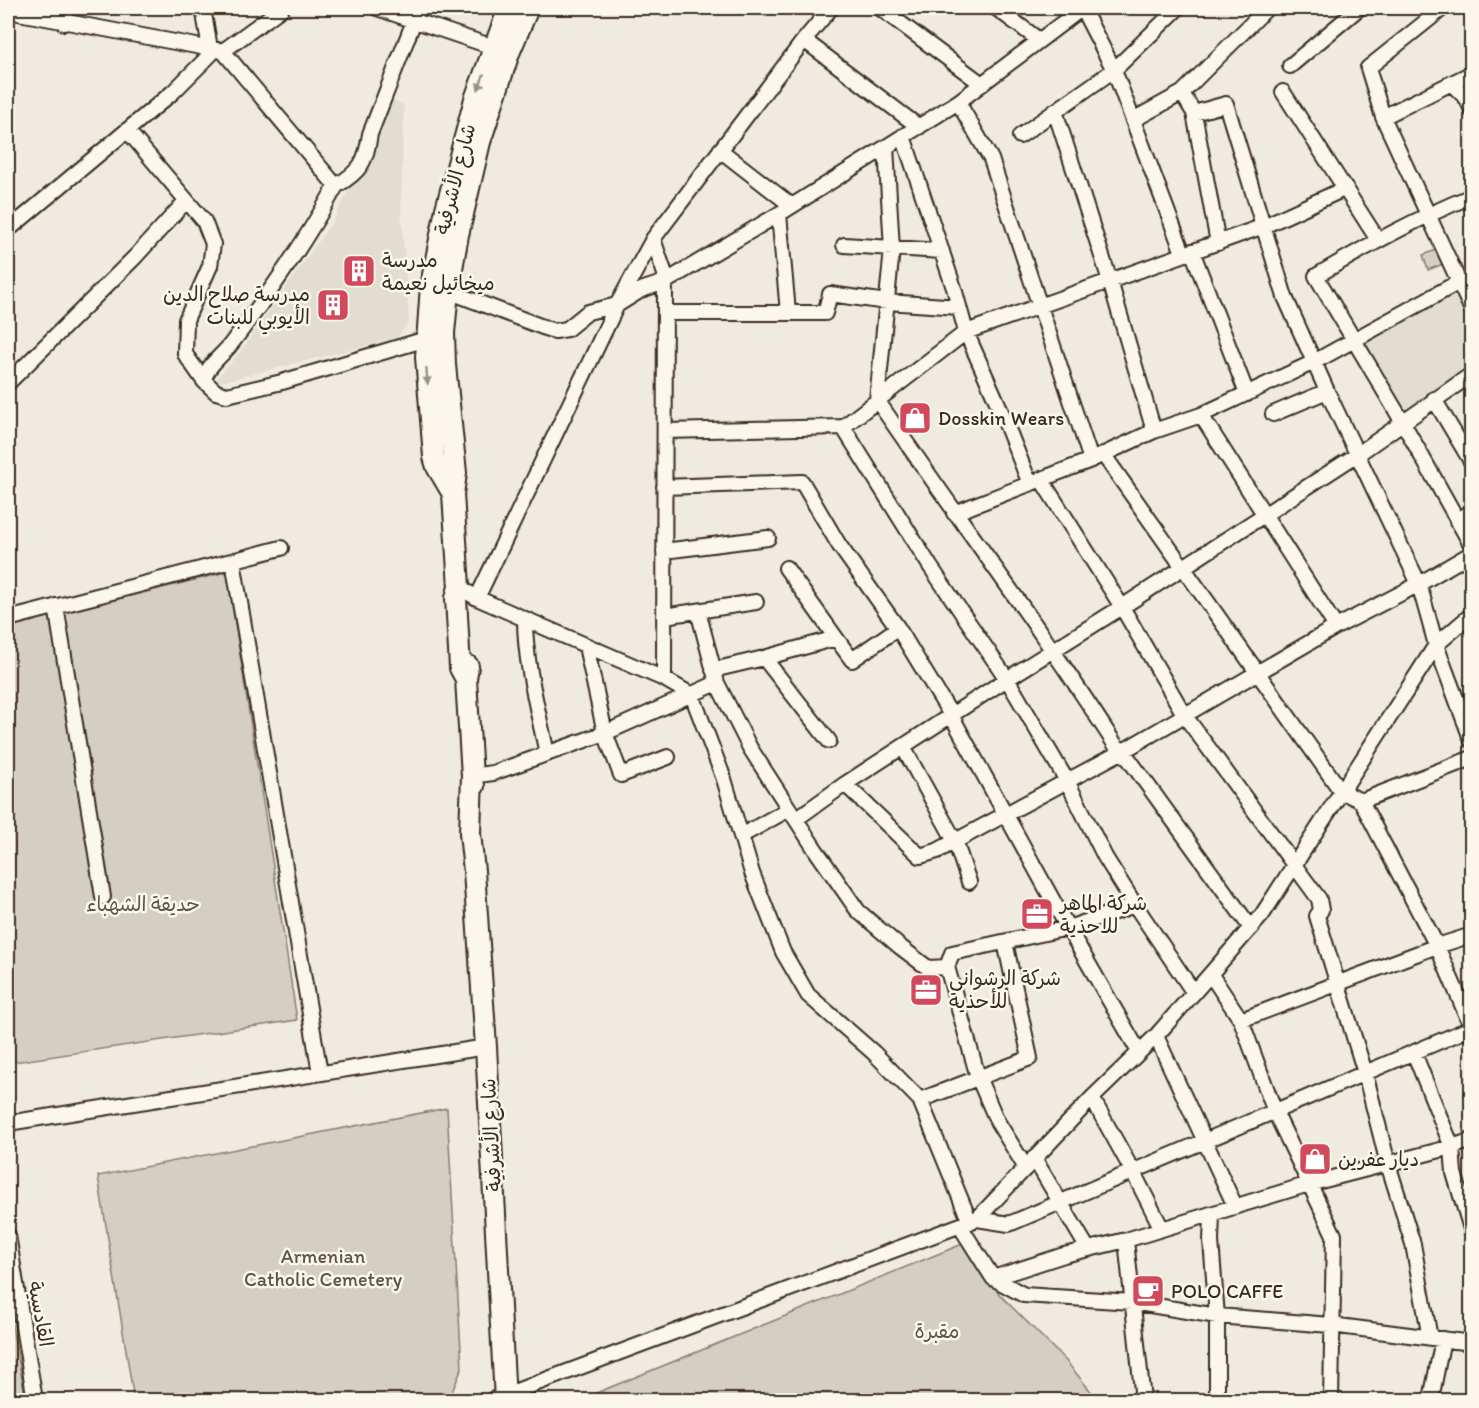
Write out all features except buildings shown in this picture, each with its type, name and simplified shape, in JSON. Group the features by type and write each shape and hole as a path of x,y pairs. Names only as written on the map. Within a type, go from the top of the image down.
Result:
{"street":[{"path":"64,22 67,8"},
{"path":"203,8 216,49 336,186"},
{"path":"8,230 181,84 216,49 282,8"},
{"path":"377,8 416,14 501,50"},
{"name":"شارع الأشرفية","path":"501,1398 486,1047 470,833 472,776 466,679 468,669 463,600 459,587 453,494 443,479 434,457 426,357 435,336 448,291 458,235 509,8"},
{"name":"شارع الأشرفية","path":"435,336 431,285 446,209 475,99 501,50 528,8"},
{"path":"477,598 617,305 652,238 831,8"},
{"path":"880,8 982,84"},
{"path":"996,8 1040,40"},
{"path":"448,291 555,331 573,325 588,312 617,305 641,290 665,282 919,127 958,102 1082,8 1113,70 1247,394"},
{"path":"1020,136 1113,70 1178,8"},
{"path":"1133,120 1182,93 1267,8"},
{"path":"1290,66 1359,8"},
{"path":"1443,8 1368,68 1383,117 1472,310"},
{"path":"8,11 216,49"},
{"path":"204,381 205,374 228,348 277,283 309,235 336,186 353,176 368,153 370,134 416,14"},
{"path":"804,40 919,127"},
{"path":"1383,117 1472,73"},
{"path":"1452,84 1467,99 1472,110"},
{"path":"1283,92 1378,240"},
{"path":"1182,93 1194,113 1218,243"},
{"path":"958,102 991,159 1039,306 1097,457 1184,567 1341,791 1360,801 1437,946 1471,1028 1009,1224 969,1222"},
{"path":"1194,113 1226,104 1285,297 1419,584 1436,645 1472,741"},
{"path":"1055,111 1110,281 1154,431"},
{"path":"127,130 204,221 213,244 210,266 186,320 185,354 204,381 216,392 227,395 282,382 435,336"},
{"path":"903,136 942,251 966,332 1035,482 1122,608 1185,716 1319,899 1321,910 1317,916 1365,1073 1437,1338 1432,1394"},
{"path":"886,147 892,249 877,400 954,513 1054,651 1116,746 1123,751 1251,928"},
{"path":"720,150 792,206"},
{"path":"665,431 843,427 966,332 1264,226 1346,188"},
{"path":"1472,196 1429,214 1378,240 1316,276 1472,546"},
{"path":"8,383 135,257 186,201"},
{"path":"779,214 788,312"},
{"path":"652,238 656,253 664,268 665,282 664,679"},
{"path":"844,245 942,251"},
{"path":"954,513 1097,457 1154,431 1202,415 1314,362 1459,282"},
{"path":"665,313 825,313 830,294 887,302 959,307"},
{"path":"741,836 792,814 845,784 1265,515 1358,454 1472,374"},
{"path":"1273,414 1327,391"},
{"path":"1434,399 1472,463"},
{"path":"1202,415 1336,627"},
{"path":"843,427 930,566 1007,679 1067,781 1105,856 1194,993"},
{"path":"664,487 802,482 839,545 898,628 951,716 1139,1052"},
{"path":"1457,521 1472,511"},
{"path":"664,551 768,538"},
{"path":"8,619 281,548"},
{"path":"845,784 920,856 937,851 1123,751 1336,627 1419,584 1472,553"},
{"path":"233,561 320,1073"},
{"path":"786,568 852,660 898,628"},
{"path":"459,587 477,598 664,679 692,695 724,779 752,873 783,952 808,995 874,1053 920,1100 993,1278 1024,1295 1132,1302 1217,1316 1331,1324 1472,1343"},
{"path":"664,616 756,602"},
{"path":"56,606 103,897"},
{"path":"698,611 715,676 750,748 858,911 928,968 947,967"},
{"path":"501,1398 969,1222 1156,1036 1262,915 1436,645 1472,614"},
{"path":"525,619 525,636 532,682 547,754"},
{"path":"472,776 493,773 604,733 692,695 715,676 764,658 836,638"},
{"path":"586,646 604,733 621,775 668,757"},
{"path":"764,658 829,741"},
{"path":"903,747 955,841 969,882"},
{"path":"1360,801 1472,758"},
{"path":"1088,1249 1061,1202 997,1121 978,1077 947,967 952,953 1068,928 1135,905"},
{"path":"1241,1020 1472,935"},
{"path":"920,1100 1030,1058 1005,942"},
{"path":"1211,975 1241,1020 1275,1112 1334,1235 1331,1401"},
{"path":"1156,1036 1235,1206"},
{"path":"8,1123 486,1047"},
{"path":"1414,1053 1452,1147 1454,1173 1472,1232"},
{"path":"1092,1098 1162,1229"},
{"path":"993,1278 1212,1215 1309,1184 1472,1140"},
{"path":"1212,1215 1211,1241 1217,1316 1217,1401"},
{"name":"القادسية","path":"8,1235 35,1401"},
{"path":"1126,1240 1143,1401"}],"shaded area":[{"path":"387,98 404,105 401,206 409,322 397,338 221,382 216,379 241,351 333,221 364,158"},
{"path":"1454,292 1471,326 1471,371 1402,421 1357,344"}],"green space":[{"path":"1436,250 1443,264 1428,270 1423,255"},
{"name":"حديقة الشهباء","path":"227,572 297,1020 8,1063 8,626"},
{"name":"Armenian Catholic Cemetery","path":"447,1108 462,1368 449,1399 134,1400 98,1176"},
{"name":"مقبرة","path":"965,1243 1000,1295 1066,1361 1098,1400 579,1400"},
{"path":"8,1305 26,1400 8,1400"}],"place":[{"name":"مدرسة ميخائيل نعيمة","path":"359,271"},
{"name":"مدرسة صلاح الدين الأيوبي للبنات","path":"333,305"},
{"name":"Dosskin Wears","path":"915,418"},
{"name":"شركة الماهر للاحذية","path":"1037,914"},
{"name":"شركة الرشواني للأحذية","path":"926,990"},
{"name":"ديار عفرين","path":"1315,1159"},
{"name":"POLO CAFFE","path":"1148,1291"}]}
